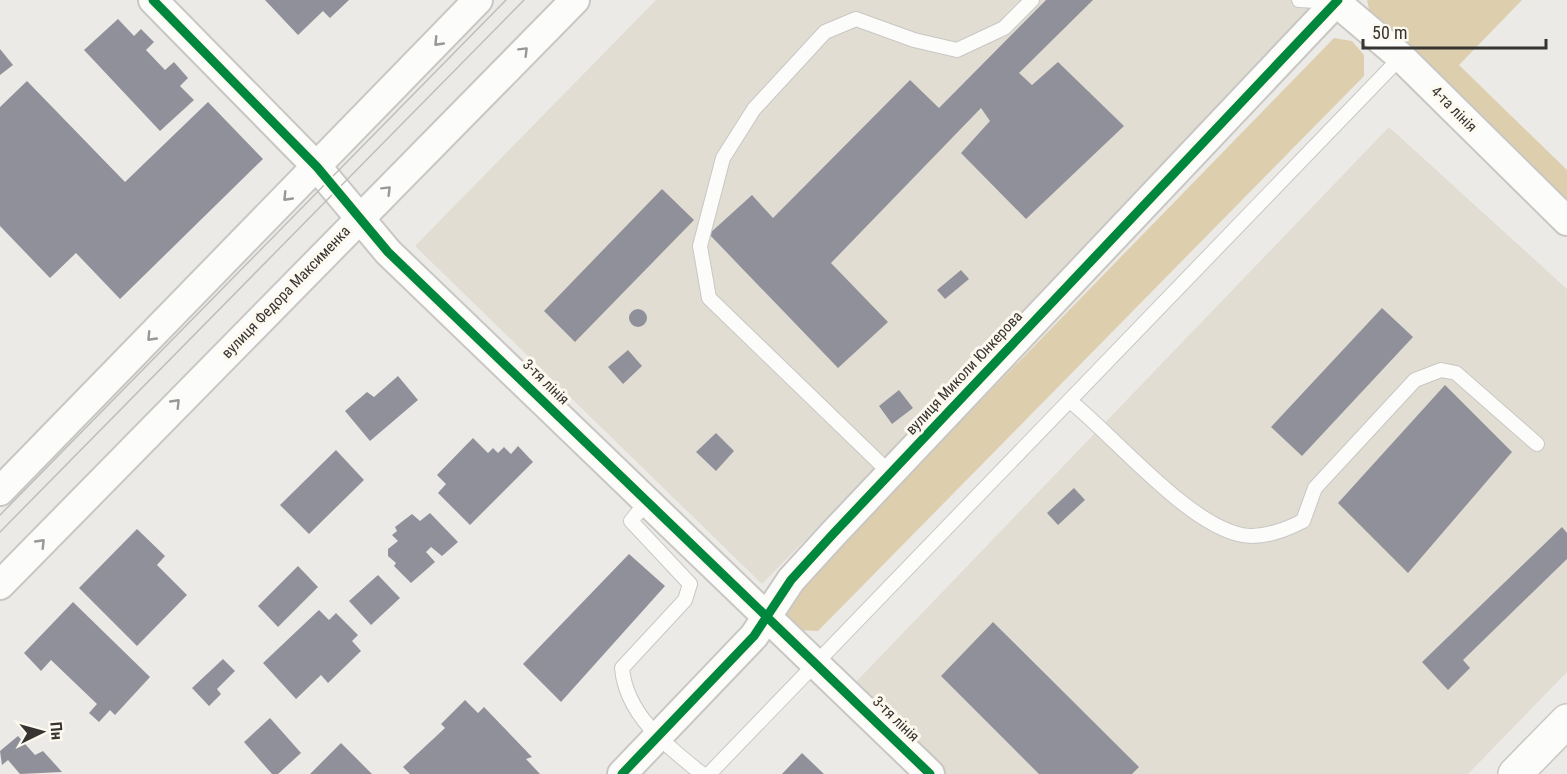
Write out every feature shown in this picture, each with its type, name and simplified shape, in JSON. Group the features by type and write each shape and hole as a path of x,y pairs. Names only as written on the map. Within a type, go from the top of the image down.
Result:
{"street":[{"name":"3-тя лінія","path":"153,0 318,167 388,252 768,615 930,774"},
{"path":"0,491 318,167 478,0"},
{"name":"вулиця Федора Максименка","path":"0,585 358,218 575,0"},
{"name":"вулиця Миколи Юнкерова","path":"622,774 754,636 791,580 1337,1"},
{"name":"4-та лінія","path":"1337,1 1401,57 1567,221"},
{"path":"1515,774 1567,721"}],"lane":[{"path":"890,473 709,298 700,246 723,158 754,109 825,32 856,19 914,40 957,50 1004,28 1032,0"},
{"path":"1299,0 1337,1"},
{"path":"710,774 1401,57"},
{"path":"1070,401 1100,425 1160,484 1205,520 1243,536 1280,532 1303,521 1315,488 1415,380 1440,370 1456,373 1537,444"},
{"path":"648,500 632,521 690,584 685,600 622,668 624,688 657,738 702,774"}],"shaded area":[{"path":"656,0 1335,0 762,584 415,246"},
{"path":"1367,0 1522,0 1459,65 1567,170 1567,208 1371,19"},
{"path":"1334,38 1352,41 1364,55 1364,76 818,631 798,630 786,618 782,605"},
{"path":"1389,127 1567,289 1567,672 1468,774 943,774 852,686"}],"building":[{"path":"265,0 349,0 330,18 323,11 298,35"},
{"path":"1046,0 1093,0 1019,73 1032,85 1058,62 1124,126 1026,219 961,153 990,121 981,108 831,263 888,322 838,368 709,234 752,195 773,218 910,80 939,108"},
{"path":"118,19 134,36 141,29 154,42 146,50 165,70 174,62 188,78 180,86 194,100 160,131 84,50"},
{"path":"0,49 13,65 0,75"},
{"path":"27,81 125,182 208,102 263,159 120,299 76,253 50,278 0,226 0,107"},
{"path":"662,189 694,220 575,342 544,311"},
{"path":"961,270 969,279 945,299 937,290"},
{"path":"1382,308 1413,337 1302,456 1271,427"},
{"path":"634,309 642,309 647,314 645,325 634,327 629,322 629,314"},
{"path":"628,350 642,366 623,384 608,367"},
{"path":"398,376 418,400 370,441 345,411 367,392 374,397"},
{"path":"1445,385 1512,452 1408,573 1338,503"},
{"path":"899,390 913,408 892,424 879,406"},
{"path":"716,433 734,451 716,471 696,452"},
{"path":"473,438 488,453 493,448 498,453 504,447 511,454 518,446 533,462 470,525 438,493 446,484 437,475"},
{"path":"336,450 364,480 309,534 280,505"},
{"path":"1074,488 1085,500 1058,525 1047,513"},
{"path":"430,513 458,542 442,556 431,547 426,552 435,562 411,583 394,566 396,563 388,556 388,549 398,541 392,535 397,531 395,527 412,514 420,521"},
{"path":"1562,527 1567,533 1567,559 1463,660 1470,668 1448,690 1422,662"},
{"path":"137,529 165,556 157,565 187,595 137,646 79,588"},
{"path":"629,554 665,586 561,702 523,664"},
{"path":"298,566 318,587 278,627 258,606"},
{"path":"378,575 400,598 371,625 349,601"},
{"path":"73,602 150,677 115,715 110,710 99,722 89,713 97,704 51,660 41,671 24,653"},
{"path":"319,610 329,620 336,613 358,635 352,641 361,651 328,683 321,675 296,699 263,663"},
{"path":"993,622 1139,767 1132,774 1039,774 941,676"},
{"path":"223,659 235,671 217,689 221,694 209,706 192,688"},
{"path":"465,700 478,713 484,707 532,757 526,759 540,774 410,774 403,767 445,728 441,724"},
{"path":"270,718 301,753 278,774 272,774 244,742"},
{"path":"18,736 35,755 43,751 62,772 20,774 8,760 2,765 0,751"},
{"path":"341,743 372,774 310,774"},
{"path":"802,753 824,774 782,774"}],"tram line":[{"path":"0,515 506,0"},
{"path":"0,532 524,0"}],"cycle path":[{"path":"153,0 317,167 388,252 930,774"},
{"path":"622,774 754,636 791,580 833,534 1338,0"}]}
